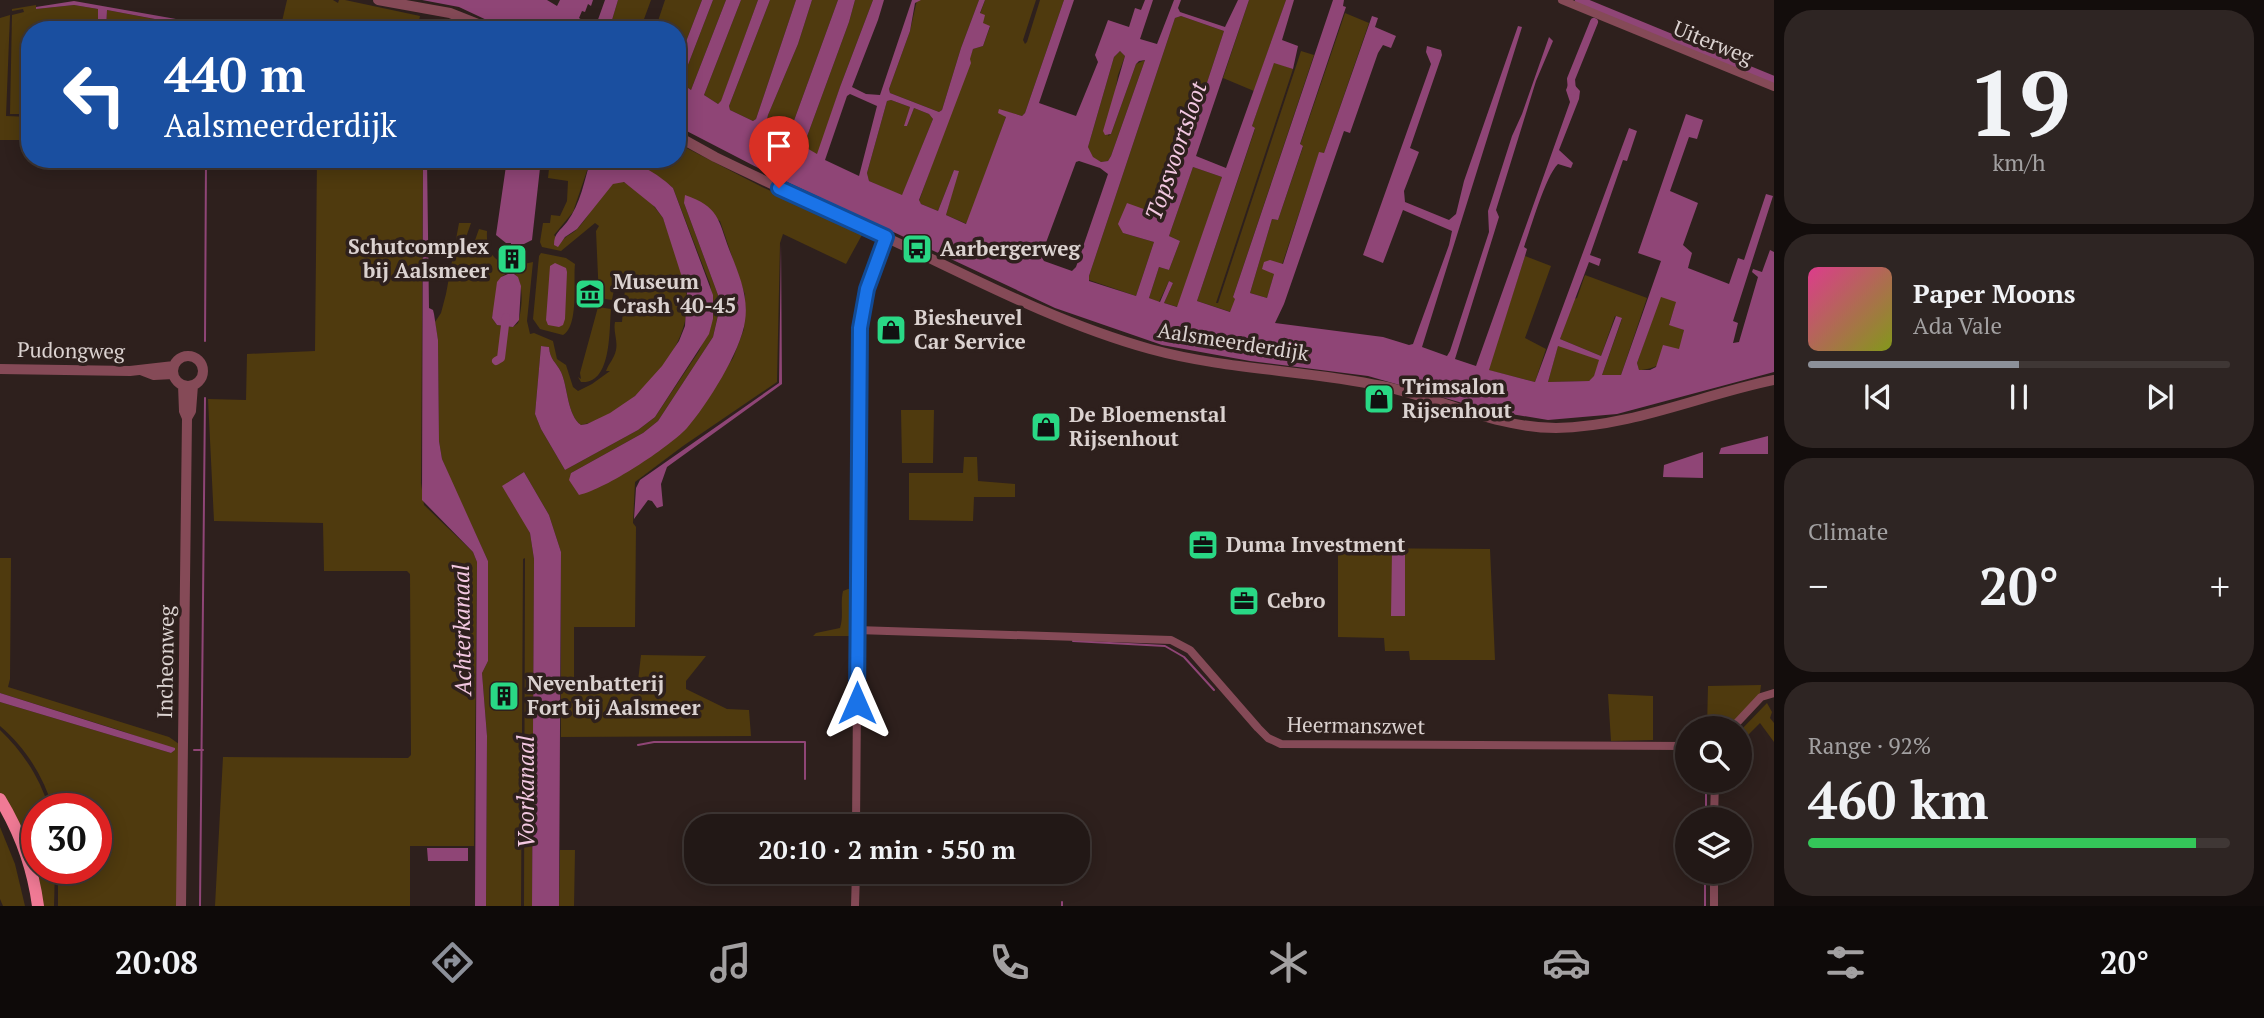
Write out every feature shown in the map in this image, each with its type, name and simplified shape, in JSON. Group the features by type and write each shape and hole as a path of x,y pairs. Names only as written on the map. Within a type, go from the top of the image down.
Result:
{"highway":[{"path":"0,799 25,852 38,906"}],"street":[{"path":"379,0 450,13 470,21"},
{"name":"Uiterweg","path":"1562,0 1774,87"},
{"name":"Aalsmeerderdijk","path":"686,141 1032,306 1150,349 1239,366 1338,377 1386,387 1483,417 1555,428 1601,425 1774,380"},
{"path":"856,814 860,328 867,289 886,237"},
{"path":"187,355 200,361 203,375 188,385 174,370 179,358 187,355"},
{"name":"Pudongweg","path":"0,369 141,370 154,366 174,370"},
{"name":"Incheonweg","path":"181,906 187,418 191,411 188,385"},
{"name":"Heermanszwet","path":"857,631 1171,640 1190,650 1258,728 1268,738 1281,744 1675,746"},
{"path":"1743,716 1761,697 1774,693"},
{"path":"855,906 856,884"},
{"path":"1714,884 1714,906"}],"shaded area":[{"path":"287,0 333,0 338,3 339,0 345,0 420,16 419,21 282,21"},
{"path":"422,0 547,0 557,6 560,0 593,0 585,12 582,11 579,18 584,21 489,21 459,7"},
{"path":"605,0 618,0 612,21 598,21"},
{"path":"618,0 651,0 643,21 612,21"},
{"path":"665,0 702,0 686,42 686,21 658,21"},
{"path":"702,0 713,0 686,70 686,42"},
{"path":"713,0 726,0 691,90 686,86 686,70"},
{"path":"726,0 741,0 704,95 718,104 758,0 770,0 729,106 730,110 753,121 756,119 796,0 812,0 765,128 785,139 838,0 855,0 805,142 805,147 817,154 873,0 884,0 852,87 866,94 880,95 912,0 921,0 915,3 910,31 889,89 890,93 939,112 942,110 979,0 985,0 980,13 985,15 983,23 990,26 983,46 973,49 971,63 919,200 921,204 938,211 954,170 959,171 946,215 966,224 1006,117 998,113 999,109 1022,116 1025,113 1064,0 1074,0 1039,103 1076,116 1098,62 1095,55 1108,20 1129,27 1135,8 1141,10 1145,0 1153,0 1140,39 1157,44 1174,0 1181,0 1178,8 1180,12 1225,27 1238,0 1249,0 1196,156 1226,168 1286,0 1294,0 1282,40 1298,46 1293,69 1274,63 1197,301 1230,312 1333,0 1344,0 1343,6 1346,7 1300,144 1303,146 1278,220 1272,219 1250,293 1267,298 1274,274 1262,269 1264,262 1270,260 1283,264 1319,152 1324,153 1372,16 1378,18 1375,27 1396,36 1391,48 1383,45 1378,53 1350,133 1344,131 1275,323 1383,337 1409,345 1413,344 1452,231 1403,210 1383,263 1363,255 1431,64 1426,52 1427,46 1441,50 1442,55 1410,148 1419,152 1404,191 1405,202 1449,220 1456,214 1464,181 1518,26 1522,27 1422,347 1447,356 1450,351 1489,232 1488,211 1512,136 1549,37 1553,41 1536,81 1496,210 1499,217 1455,359 1476,366 1570,102 1566,90 1570,80 1580,91 1579,99 1559,150 1573,163 1571,168 1558,164 1543,191 1489,370 1535,382 1629,128 1637,131 1627,161 1623,160 1590,255 1601,259 1599,266 1589,262 1560,339 1601,356 1616,316 1622,318 1602,375 1621,375 1661,261 1638,253 1686,114 1703,120 1697,139 1689,137 1670,191 1698,203 1683,245 1692,253 1688,268 1729,284 1738,258 1744,260 1766,194 1773,196 1733,321 1738,323 1733,343 1739,342 1758,277 1752,272 1753,269 1762,272 1770,250 1774,252 1774,372 1617,414 1548,420 1487,410 1368,376 1250,361 1162,345 1055,308 768,173 686,131 686,86 691,90","holes":["1181,16 1224,31 1163,216 1127,203 1118,224 1123,233 1154,242 1136,296 1089,281 1089,276 1175,18","1120,51 1125,56 1103,131 1105,135 1111,134 1136,64 1145,60 1111,156 1108,161 1101,162 1093,157 1088,147 1114,57","850,94 877,106 859,176 825,160","887,101 910,107 904,126 907,126 914,108 929,114 933,119 902,195 869,181 867,173","1076,162 1100,168 1108,174 1076,267 1072,271 1044,261 1041,256","1193,167 1222,177 1177,307 1164,303 1173,283 1169,281 1160,302 1149,298 1159,267 1169,270 1180,241 1169,236","1661,297 1676,302 1669,325 1684,330 1679,349 1663,345 1656,367 1650,370 1639,370 1637,363","1558,346 1599,360 1594,376 1589,381 1548,382"]},
{"path":"741,0 758,0 718,104 704,95"},
{"path":"770,0 796,0 756,119 753,121 730,110 729,106"},
{"path":"812,0 838,0 785,139 765,128"},
{"path":"855,0 873,0 818,155 804,147 805,142"},
{"path":"917,0 979,0 942,110 939,112 890,93 889,89 910,31"},
{"path":"985,0 1036,0 1023,40 1025,44 1040,0 1064,0 1025,113 1022,116 999,110 1006,117 967,224 946,215 958,171 954,170 938,211 919,201 973,49 983,46 990,27 982,23 980,14"},
{"path":"1249,0 1286,0 1254,91 1223,78"},
{"path":"74,1 176,21 107,10 106,21 98,21 98,9 74,5 36,7"},
{"path":"36,5 36,9 74,5 98,9 98,21 21,21 21,114 10,114 12,15 24,12 23,9 12,9"},
{"path":"107,10 165,21 106,21"},
{"path":"1345,13 1369,23 1324,153 1319,153 1282,265 1274,274 1267,298 1250,293 1272,219 1278,220 1303,147 1300,145"},
{"path":"10,15 6,116 21,117 21,140 0,140 0,18"},
{"path":"1181,16 1224,31 1163,216 1123,233 1154,242 1136,296 1089,280 1089,276 1175,18"},
{"path":"1120,51 1125,56 1118,75 1108,136 1136,64 1145,60 1111,156 1108,161 1101,162 1093,158 1088,147 1114,57"},
{"path":"1301,51 1314,55 1233,297 1236,298 1231,312 1197,301 1255,129 1252,126 1274,62 1293,69 1216,303"},
{"path":"887,101 910,107 905,126 914,108 929,114 933,119 902,196 869,181 867,173"},
{"path":"686,148 762,187 863,233 846,264 783,234 780,243 777,382 635,482 635,627 574,627 574,679 638,681 641,655 706,656 686,681 686,689 727,709 749,710 751,736 561,737 561,552 549,515 524,472 507,483 530,533 534,559 532,906 524,906 525,558 521,906 486,906 487,736 482,673 488,661 488,561 442,459 439,441 438,340 435,322 441,313 446,294 459,223 471,223 464,243 473,246 479,229 487,231 487,243 494,257 508,265 507,273 501,277 492,318 497,325 513,327 518,323 522,296 520,283 514,273 515,266 533,262 527,321 530,334 534,333 553,341 557,359 566,365 573,387 578,391 610,371 606,371 616,350 615,322 622,322 625,289 618,288 619,280 616,279 612,300 599,298 596,231 599,226 595,223 561,251 542,247 540,242 543,223 550,223 551,215 560,216 567,201 568,181 548,178 549,168 588,168 573,212 554,235 561,242 576,230 606,190 618,181 637,190 663,218 682,273 687,306 677,344 651,380 617,410 581,425 573,415 563,378 549,347 541,346 535,414 565,470 638,430 655,417 699,351 713,319 714,305 710,284 673,188 639,168 686,168","holes":["684,203 720,221 745,295 744,329 733,358 687,427 649,457 616,477 571,473 643,433 658,421 713,337 719,310 718,295"]},
{"path":"1193,167 1222,177 1178,307 1164,303 1173,283 1169,281 1159,302 1149,298 1159,267 1169,270 1180,241 1169,236"},
{"path":"317,168 423,168 421,483 424,505 473,552 477,562 474,846 410,846 410,906 215,906 223,757 408,758 411,755 410,574 407,571 324,571 323,523 214,521 208,399 246,400 247,354 315,351"},
{"path":"423,168 427,168 429,308 433,310 438,340 439,441 442,459 488,561 488,661 482,673 487,736 486,906 475,906 477,562 473,552 422,500"},
{"path":"506,168 540,168 532,240 511,248 511,243 506,243 496,235"},
{"path":"589,168 644,168 673,188 713,295 713,319 709,334 655,417 638,430 565,470 535,414 541,346 549,347 563,378 573,415 581,425 610,413 635,396 662,366 679,341 685,326 687,293 663,218 655,207 624,182 613,184 577,229 565,237 558,247 554,245 556,235 567,222 582,192"},
{"path":"685,195 705,204 719,222 744,293 746,312 742,333 722,377 687,428 636,467 605,485 579,495 569,480 571,473 643,433 658,421 713,337 719,311 718,295 684,203"},
{"path":"781,243 782,384 667,467 661,484 663,506 657,508 648,500 634,519 636,488 640,480 779,383"},
{"path":"541,253 566,258 575,264 573,313 568,330 563,335 540,329 533,319"},
{"path":"1525,256 1551,266 1525,338 1546,349 1535,382 1488,370"},
{"path":"555,263 566,268 567,272 565,319 559,327 548,325 546,320 550,266"},
{"path":"1688,268 1669,324 1684,330 1680,348 1662,363 1639,370 1637,363 1660,297"},
{"path":"509,270 514,271 521,286 519,320 513,327 497,325 492,318 497,282 508,274"},
{"path":"1585,275 1647,298 1621,375 1602,375 1622,319 1615,316 1601,356 1560,339"},
{"path":"598,307 611,309 607,354 598,375 591,381 581,382 578,377 581,379 580,373"},
{"path":"1558,345 1600,360 1594,377 1589,381 1548,382"},
{"path":"901,410 934,410 933,463 902,463"},
{"path":"1768,436 1768,454 1719,454 1721,448"},
{"path":"1703,452 1703,478 1663,477 1664,465"},
{"path":"964,457 977,457 978,481 1015,484 1015,497 974,497 973,521 909,520 909,473 963,473"},
{"path":"524,472 549,515 561,552 559,906 532,906 534,559 530,533 502,486"},
{"path":"1338,548 1490,549 1495,660 1410,660 1409,651 1385,651 1384,638 1338,637"},
{"path":"1392,551 1405,551 1405,616 1391,616"},
{"path":"0,558 11,558 8,687 169,737 179,744 177,906 58,906 58,884 112,884 112,793 47,793 32,763 0,726 0,702 171,753 175,750 0,693"},
{"path":"853,589 853,636 813,636 840,628 843,591"},
{"path":"1761,685 1760,693 1739,716 1707,716 1708,686"},
{"path":"0,693 175,750 171,753 0,702"},
{"path":"1608,694 1653,696 1653,740 1611,741"},
{"path":"1767,703 1772,712 1770,718 1774,723 1774,742 1760,723 1752,731 1752,719"},
{"path":"0,730 30,766 44,793 21,793 21,852 0,795"},
{"path":"0,827 15,864 25,906 3,906 0,899"},
{"path":"427,848 468,848 468,861 428,861"},
{"path":"560,850 575,850 574,906 559,906"},
{"path":"33,884 55,884 54,906 41,906"}],"waterway":[{"path":"1579,0 1774,80"},
{"path":"1572,91 1571,79 1594,22"},
{"path":"205,341 206,168"},
{"path":"496,361 501,358 506,317"},
{"path":"200,906 205,398"},
{"path":"1073,641 1165,646 1184,657 1214,690"},
{"path":"638,745 654,742 805,742 805,779"},
{"path":"194,750 203,750"},
{"path":"1706,793 1706,807"},
{"path":"1705,884 1705,906"}],"place":[{"name":"Aarbergerweg","path":"917,249"},
{"name":"Schutcomplex bij Aalsmeer","path":"512,259"},
{"name":"Museum Crash '40-45","path":"590,294"},
{"name":"Biesheuvel Car Service","path":"891,330"},
{"name":"Trimsalon Rijsenhout","path":"1379,399"},
{"name":"De Bloemenstal Rijsenhout","path":"1046,427"},
{"name":"Duma Investment","path":"1203,545"},
{"name":"Cebro","path":"1244,601"},
{"name":"Nevenbatterij Fort bij Aalsmeer","path":"504,696"}],"route":[{"path":"779,188 886,237 867,289 860,328 857,703"}],"water label":[{"name":"Topsvoortsloot","path":"1176,151"},
{"name":"Achterkanaal","path":"462,630"},
{"name":"Voorkanaal","path":"526,792"}]}
